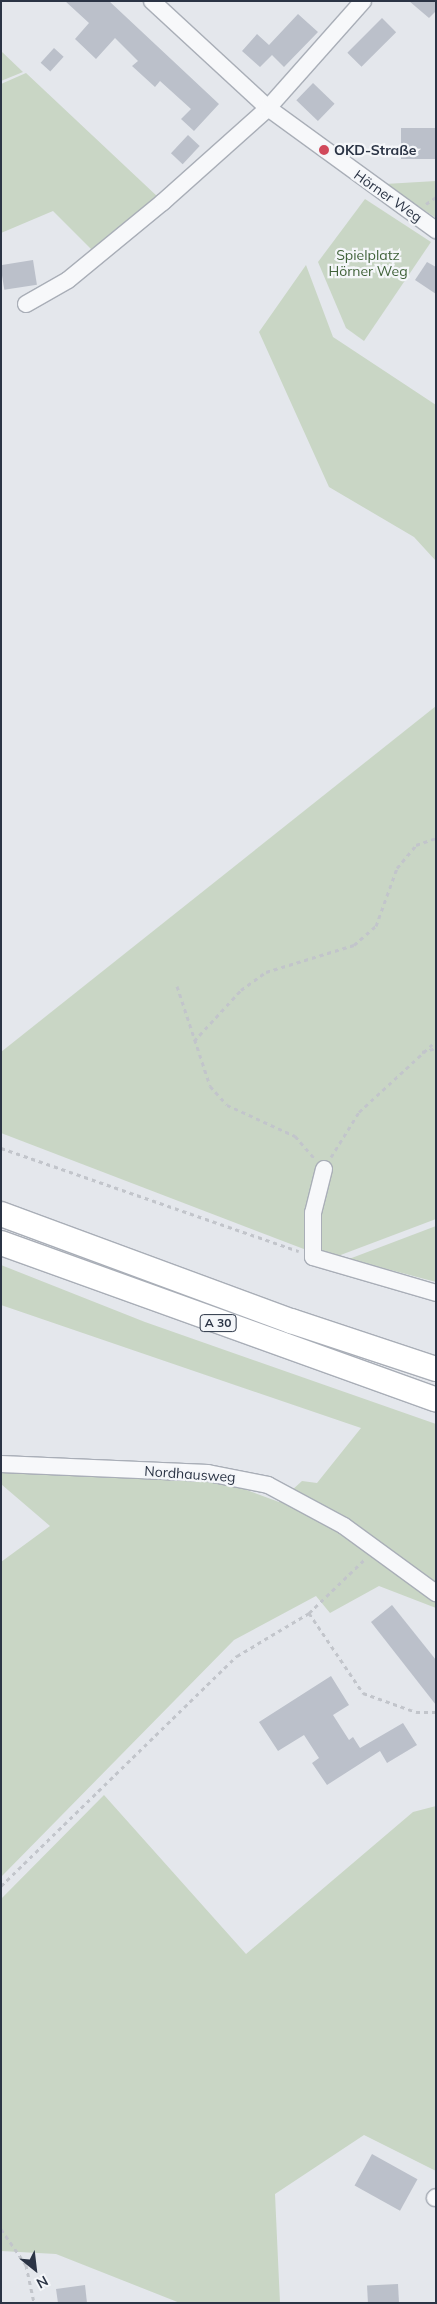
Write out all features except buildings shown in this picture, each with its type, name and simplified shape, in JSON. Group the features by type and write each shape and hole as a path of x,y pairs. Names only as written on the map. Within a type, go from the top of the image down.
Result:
{"highway":[{"name":"A 30","path":"1,1214 291,1321 436,1369"},
{"name":"A 30","path":"1,1243 436,1400"}],"street":[{"name":"Hörner Weg","path":"152,1 268,108 436,230"},
{"path":"26,304 68,280 163,202 268,108 363,1"},
{"path":"324,1169 313,1214 313,1257 436,1294"},
{"name":"Nordhausweg","path":"1,1464 235,1476 300,1499 379,1551 436,1593"}],"path":[{"path":"194,1041 241,990 266,972 354,945 376,926 397,868 416,845 436,838"},
{"path":"176,986 210,1086 227,1105 295,1136 324,1169 359,1112 419,1053 436,1041"},
{"path":"419,1053 436,1048"},
{"path":"1,1148 313,1257"},
{"path":"1,1886 237,1656 309,1613 379,1551"},
{"path":"309,1613 363,1693 416,1712 436,1712"},
{"path":"1,2229 26,2265 34,2303"}],"green space":[{"path":"1,51 23,72 1,81"},
{"path":"26,73 159,198 94,252 53,211 1,233 1,84"},
{"path":"436,181 436,218 385,184"},
{"name":"Spielplatz Hörner Weg","path":"365,199 431,242 364,341 346,328 318,262"},
{"path":"306,265 333,337 436,405 436,561 414,537 329,487 259,332"},
{"path":"436,706 436,1219 330,1259 1,1133 1,1052"},
{"path":"436,1226 436,1282 349,1259"},
{"path":"1,1265 145,1322 436,1424 436,1608 379,1586 330,1613 316,1596 234,1640 1,1877 1,1562 50,1526 1,1484 1,1472 225,1482 279,1502 302,1481 317,1483 361,1428 1,1305"},
{"path":"104,1795 246,1954 413,1812 436,1806 436,2171 364,2135 275,2194 280,2303 180,2303 56,2254 1,2251 1,1899"}],"place":[{"name":"OKD-Straße","path":"324,150"}]}
